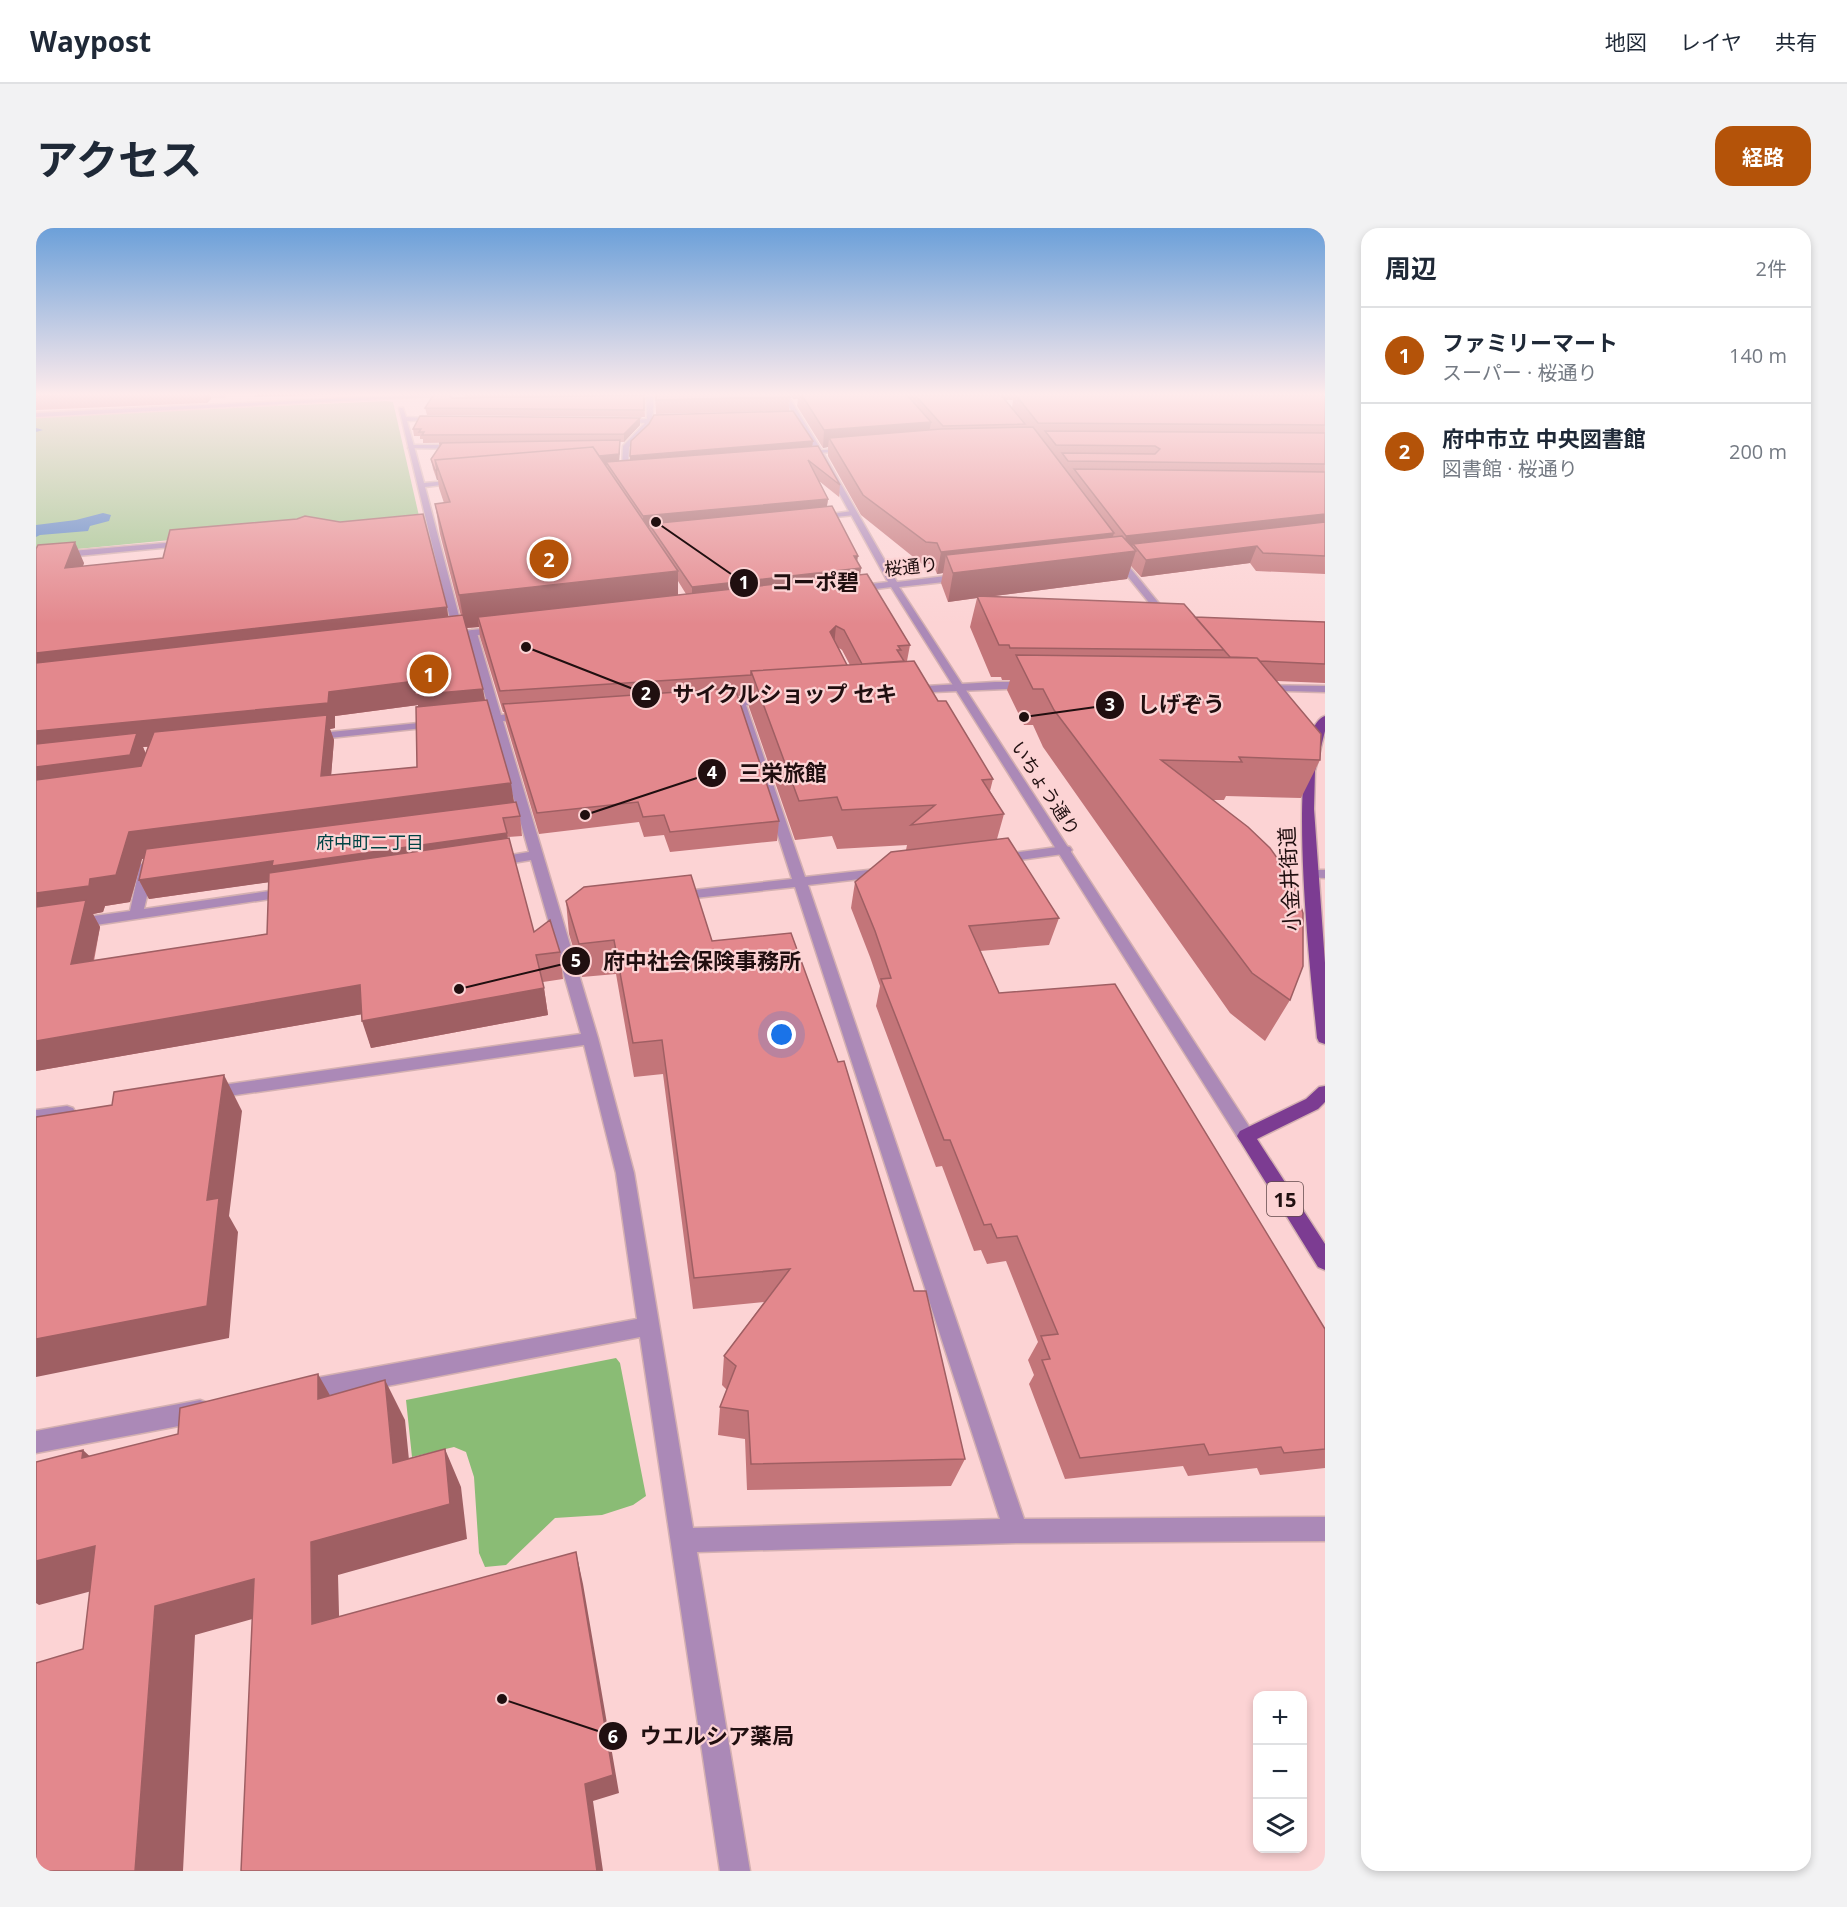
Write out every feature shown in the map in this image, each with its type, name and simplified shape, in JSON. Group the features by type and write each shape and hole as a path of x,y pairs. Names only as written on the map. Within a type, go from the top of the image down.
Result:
{"main road":[{"name":"小金井街道","path":"1324,723 1315,744 1307,797 1318,874 1325,1038"},
{"path":"1246,1137 1312,1104 1325,1092"},
{"name":"15","path":"1246,1137 1325,1261"}],"street":[{"path":"416,471 459,635"},
{"name":"いちょう通り","path":"829,471 894,585 1246,1137"},
{"path":"420,485 467,481"},
{"path":"805,518 852,513"},
{"path":"417,522 429,520"},
{"path":"36,557 202,541"},
{"path":"1114,554 1171,623"},
{"path":"1106,560 1114,554 1129,557"},
{"name":"桜通り","path":"843,590 976,575"},
{"path":"435,638 514,628"},
{"path":"472,633 497,718 519,814 558,909 625,1173 735,1871"},
{"path":"902,690 1040,685"},
{"path":"1246,688 1325,689"},
{"path":"705,704 786,699"},
{"path":"740,702 1016,1532"},
{"path":"298,738 543,715"},
{"path":"984,860 1065,850"},
{"path":"478,864 537,855"},
{"path":"136,915 147,864 159,863"},
{"path":"659,898 904,870"},
{"path":"36,929 301,890"},
{"path":"189,1095 590,1038"},
{"path":"36,1117 83,1110"},
{"path":"279,1396 649,1326"},
{"path":"36,1442 221,1407"},
{"path":"684,1540 1016,1532 1325,1529"}],"green space":[{"path":"36,471 409,471 419,516 36,553"},
{"path":"616,1358 620,1363 646,1496 633,1505 602,1515 555,1518 506,1565 485,1567 479,1553 474,1477 466,1452 454,1447 412,1457 406,1400"}],"water":[{"path":"103,513 111,515 109,521 90,526 88,531 36,537 36,525 76,520"}],"building":[{"path":"439,471 609,471 678,571 459,595 435,504 450,502"},
{"path":"612,471 813,471 828,499 643,516"},
{"path":"822,471 832,471 840,485"},
{"path":"848,471 1066,471 1114,533 941,552 937,543 926,542 863,495"},
{"path":"1075,471 1325,472 1325,514 1126,536"},
{"path":"832,506 858,556 854,556 861,568 692,587 649,524"},
{"path":"423,514 447,607 36,653 36,549 38,545 75,542 65,568 163,558 170,530 297,519 305,516 340,522"},
{"path":"1325,522 1325,556 1263,553 1257,546 1146,560 1133,544"},
{"path":"1122,536 1136,551 953,573 946,555"},
{"path":"867,574 910,645 898,646 901,650 897,650 904,661 862,664 844,630 836,626 830,632 847,665 751,671 751,675 500,691 478,617"},
{"path":"977,596 1184,604 1224,650 1010,648 1009,645 999,645"},
{"path":"463,615 483,689 415,695 415,681 329,692 328,703 36,731 36,663"},
{"path":"1195,617 1325,622 1325,664 1230,657"},
{"path":"1016,655 1257,658 1321,734 1320,760 1239,757 1242,762 1161,760 1248,827 1270,848 1292,879 1303,913 1303,966 1290,1000 1252,973 1054,710 1043,689 1033,689"},
{"path":"914,661 938,701 946,701 993,779 982,780 1004,814 911,825 935,805 842,810 837,797 799,801 751,671"},
{"path":"735,688 779,821 670,832 664,815 643,817 638,802 537,813 503,704"},
{"path":"487,700 511,783 129,832 116,875 90,879 89,886 36,893 36,780 141,766 154,732 327,715 321,776 417,767 416,707"},
{"path":"137,733 130,755 36,767 36,744"},
{"path":"516,802 520,816 503,818 507,833 272,866 273,861 139,880 146,849"},
{"path":"509,838 534,932 550,920 560,952 536,955 544,988 362,1021 360,985 36,1041 36,907 86,900 71,964 267,934 269,873"},
{"path":"1008,838 1059,918 969,926 999,993 1115,984 1325,1329 1325,1449 1284,1453 1281,1447 1209,1455 1204,1444 1080,1458 1042,1360 1050,1359 1041,1336 1058,1334 1017,1236 997,1238 991,1224 984,1225 950,1140 944,1140 881,979 891,978 855,882 891,852"},
{"path":"691,875 712,941 791,933 838,1062 844,1061 914,1291 926,1291 965,1459 751,1464 748,1411 720,1407 736,1366 724,1356 790,1269 694,1278 662,1040 633,1043 614,940 579,944 566,901 584,887"},
{"path":"224,1075 207,1200 219,1198 207,1306 36,1339 36,1117 112,1105 114,1092"},
{"path":"318,1374 318,1399 385,1380 393,1463 445,1449 450,1504 311,1542 312,1624 576,1552 613,1775 585,1784 597,1871 241,1871 254,1579 155,1606 135,1871 36,1871 36,1663 83,1649 95,1546 36,1561 36,1462 83,1450 82,1458 178,1434 180,1408"}],"place":[{"name":"コーポ碧","path":"656,522"},
{"name":"府中市立 中央図書館","path":"549,559"},
{"name":"サイクルショップ セキ","path":"526,647"},
{"name":"ファミリーマート","path":"429,674"},
{"name":"しげぞう","path":"1024,717"},
{"name":"三栄旅館","path":"585,815"},
{"name":"府中社会保険事務所","path":"459,989"},
{"name":"ウエルシア薬局","path":"502,1699"}],"district":[{"name":"府中町二丁目","path":"370,842"}]}
